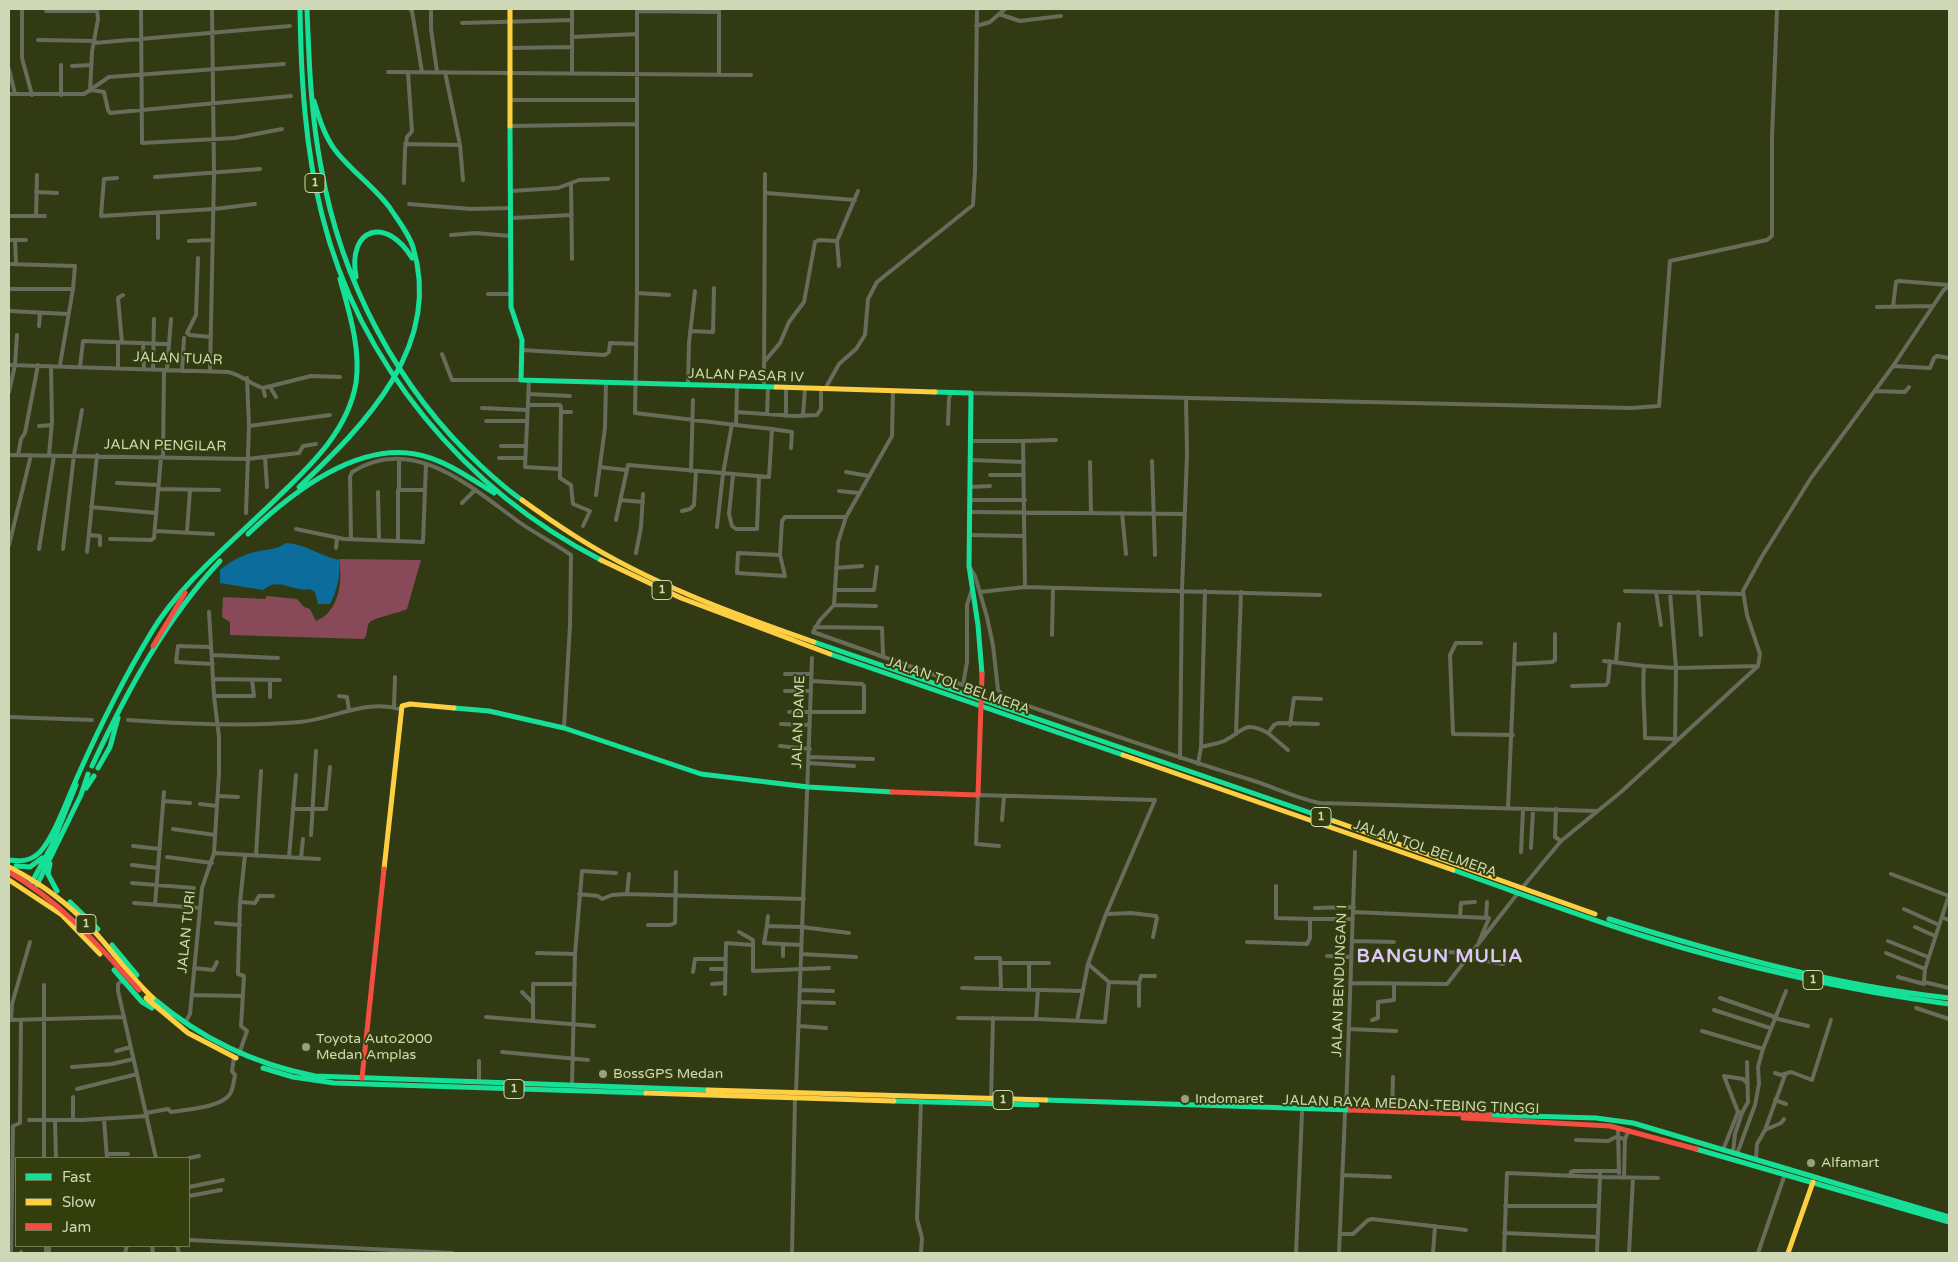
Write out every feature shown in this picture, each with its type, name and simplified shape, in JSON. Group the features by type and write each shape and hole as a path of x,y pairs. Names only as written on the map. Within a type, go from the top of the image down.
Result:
{"main road":[{"name":"JALAN TOL BELMERA","path":"300,9 304,110 316,189 328,233 358,312 376,346 409,397 434,429 470,466 533,520 576,547 631,576 689,602 774,634 1642,932"},
{"name":"JALAN TOL BELMERA","path":"307,9 308,71 316,149 328,205 351,279 368,315 394,362 414,392 452,437 491,476 536,512 575,537 643,573 776,627 1650,935 1782,974 1904,998 1949,1004"},
{"path":"510,9 511,294 512,314 520,331 522,350 520,380"},
{"path":"92,766 121,703 197,586 253,529 342,447 362,425 388,385 415,329 420,296 420,274 414,249 406,232 388,205 344,162 327,139 318,117 308,71"},
{"path":"368,315 354,271 353,252 361,238 373,232 388,232 404,243 415,269 415,313 405,351"},
{"path":"9,861 29,861 36,857 46,844 94,739 161,616 172,601 322,453 341,427 351,401 358,366 355,339 328,233"},
{"name":"JALAN PASAR IV","path":"520,380 971,393"},
{"path":"241,534 337,449 388,385"},
{"path":"362,1078 400,709 410,704 489,711 564,728 701,774 808,787 938,795 978,794 982,682 981,649 968,566 971,393"},
{"path":"253,529 329,471 361,456 392,451 412,452 444,462 475,480 533,520"},
{"path":"120,690 135,673 164,629 178,602 201,572"},
{"path":"98,768 110,747 121,703"},
{"path":"37,878 73,796 79,775"},
{"path":"27,892 52,856 91,775"},
{"path":"16,866 35,865 51,847"},
{"path":"52,856 48,874 57,891"},
{"path":"9,861 57,891 95,926 163,1007"},
{"name":"1","path":"9,867 30,878 66,904 102,940 157,1010"},
{"name":"1","path":"9,872 28,882 62,908 149,998 163,1007"},
{"path":"10,882 62,915 142,1002 157,1010"},
{"name":"JALAN TOL BELMERA","path":"1650,935 1784,968 1899,992 1949,998"},
{"name":"JALAN RAYA MEDAN-TEBING TINGGI","path":"163,1007 185,1024 236,1056 300,1074 796,1095"},
{"name":"JALAN RAYA MEDAN-TEBING TINGGI","path":"157,1010 198,1039 236,1056 288,1076 334,1083 796,1095 1302,1112 1520,1114 1608,1119 1689,1140 1701,1147 1785,1174 1949,1222"},
{"name":"JALAN RAYA MEDAN-TEBING TINGGI","path":"922,1099 991,1099 1345,1112 1520,1120 1618,1128 1691,1148 1701,1147 1722,1150 1756,1158 1949,1217"},
{"path":"1788,1253 1813,1182"}],"street":[{"path":"22,9 22,58 32,94"},
{"path":"142,9 141,142 144,144 248,136 282,129"},
{"path":"210,371 214,209 212,9"},
{"path":"410,9 412,11 422,72"},
{"path":"431,9 431,29 437,72"},
{"path":"572,9 572,74"},
{"path":"736,412 786,416 803,416 819,413 823,389 839,364 856,349 865,335 868,299 877,282 973,205 977,9"},
{"path":"976,26 990,22 1004,9"},
{"path":"971,393 1621,408 1659,406 1670,261 1767,240 1772,236 1772,138 1777,9"},
{"path":"46,11 97,10 91,65 91,90"},
{"path":"719,74 719,10 637,10 635,414 792,432 791,448"},
{"path":"1000,14 1020,21 1061,16"},
{"path":"462,23 572,20"},
{"path":"38,40 95,42 141,40 290,26"},
{"path":"572,37 637,34"},
{"path":"510,48 572,47"},
{"path":"9,94 84,94 97,83 109,77 284,64"},
{"path":"61,65 61,95"},
{"path":"72,66 91,65"},
{"path":"9,69 15,94"},
{"path":"388,72 751,75"},
{"path":"445,72 460,145 463,180"},
{"path":"404,183 405,144 407,137 412,131 408,73"},
{"path":"91,90 104,92 109,112 213,105 291,96"},
{"path":"511,100 636,100"},
{"path":"511,126 636,124"},
{"path":"405,144 460,145"},
{"path":"155,177 260,169"},
{"path":"765,174 764,361 767,414"},
{"path":"36,216 37,175"},
{"path":"117,178 103,180 101,216 214,209 255,204"},
{"path":"511,191 558,188 579,180 608,180"},
{"path":"571,184 572,259"},
{"path":"839,266 837,241 858,191"},
{"path":"36,192 57,193"},
{"path":"766,193 855,200"},
{"path":"409,204 471,209 511,208"},
{"path":"158,213 158,238"},
{"path":"511,218 572,215"},
{"path":"9,216 45,216"},
{"path":"451,235 475,233 512,236"},
{"path":"9,240 26,240"},
{"path":"15,240 16,264"},
{"path":"189,241 213,240"},
{"path":"764,361 780,344 789,322 804,302 815,242 819,240 837,241"},
{"path":"198,258 196,315 187,333 190,336 211,337"},
{"path":"9,264 75,266 73,290 60,366"},
{"path":"1893,307 1896,282 1949,285"},
{"path":"1350,983 1447,984 1471,956 1511,900 1561,841 1758,666 1760,654 1742,594 1761,558 1811,478 1893,366 1949,285"},
{"path":"690,332 713,332 714,288"},
{"path":"9,289 73,290"},
{"path":"688,385 690,332 695,290"},
{"path":"637,292 669,295"},
{"path":"488,294 511,294"},
{"path":"118,368 120,343 118,298 123,295"},
{"path":"1876,307 1933,306"},
{"path":"9,311 68,314"},
{"path":"39,326 40,313"},
{"path":"153,369 154,319"},
{"path":"110,539 152,540 155,532 162,457 167,344 170,338 171,319"},
{"path":"9,392 15,365 17,335"},
{"path":"182,371 184,338"},
{"path":"80,367 83,341 167,344"},
{"path":"143,343 144,369"},
{"path":"522,350 605,355 609,352 610,343 636,344"},
{"path":"442,354 452,380 520,380"},
{"path":"1893,366 1930,368 1934,358 1937,356 1949,358"},
{"name":"JALAN TUAR","path":"9,365 210,371 236,374 247,378 256,386 263,388"},
{"path":"18,455 27,425 38,366"},
{"path":"39,549 51,455 51,366"},
{"path":"265,396 263,388 311,376 340,377"},
{"path":"246,513 249,426 247,378"},
{"path":"529,381 525,458 527,469 560,469"},
{"path":"596,495 605,428 606,383"},
{"path":"270,387 276,398"},
{"path":"717,528 723,474 736,412 736,387"},
{"path":"1874,391 1905,392 1909,387"},
{"path":"786,388 786,416"},
{"path":"803,416 805,388"},
{"path":"893,392 892,436 846,517 838,542 837,590 834,605 813,632 883,655 962,685 967,662 968,604 971,592"},
{"path":"948,424 948,398 951,393"},
{"path":"528,394 570,396"},
{"path":"1180,758 1182,590 1187,454 1186,398"},
{"path":"682,511 690,509 694,505 694,400"},
{"path":"528,404 560,405 562,412 560,478 571,485 573,504 591,513 583,526"},
{"path":"482,408 527,410"},
{"path":"63,549 74,455 82,410"},
{"path":"562,412 571,412"},
{"path":"249,426 330,415"},
{"path":"486,421 527,421"},
{"path":"39,426 52,425"},
{"path":"616,520 625,470 628,465 733,475 770,476 772,429"},
{"path":"970,441 1056,440"},
{"path":"1023,441 1025,587"},
{"name":"JALAN PENGILAR","path":"9,455 247,459 299,453 303,446 316,444"},
{"path":"501,446 526,446"},
{"path":"9,545 31,455"},
{"path":"87,552 96,455"},
{"path":"265,457 267,487"},
{"path":"499,458 525,458"},
{"path":"350,539 351,474 374,462 410,459 451,474 528,528 571,554 570,625 564,728"},
{"path":"398,540 399,460"},
{"path":"970,460 1024,462"},
{"path":"1152,461 1152,514 1155,555"},
{"path":"1090,462 1091,513"},
{"path":"296,529 337,538 423,542 426,464"},
{"path":"600,467 625,470"},
{"path":"846,472 869,476"},
{"path":"733,475 729,514 732,526 736,529 757,529 759,477"},
{"path":"990,475 1024,475"},
{"path":"117,483 190,490 219,490"},
{"path":"970,487 990,486"},
{"path":"399,489 424,490"},
{"path":"188,532 190,490"},
{"path":"462,503 475,490"},
{"path":"839,490 859,493"},
{"path":"378,492 379,540"},
{"path":"636,553 643,494"},
{"path":"620,500 643,502"},
{"path":"970,500 1025,500"},
{"path":"91,507 156,512"},
{"path":"970,512 1185,514"},
{"path":"1122,513 1126,554"},
{"path":"780,556 738,553 737,574 785,576 780,556 782,522 786,517 846,517"},
{"path":"155,532 213,534"},
{"path":"89,535 100,536 100,545"},
{"path":"969,535 1024,536"},
{"path":"336,548 337,538"},
{"path":"836,568 862,566"},
{"path":"968,566 973,570 994,645 998,690 1002,696 1180,758 1251,780 1302,799 1320,803 1597,811"},
{"path":"837,590 874,590 877,568"},
{"path":"980,592 1025,587 1320,595"},
{"path":"1052,635 1053,588"},
{"path":"1198,764 1201,747 1205,591"},
{"path":"1625,591 1742,594"},
{"path":"1236,734 1241,592"},
{"path":"1656,592 1661,625"},
{"path":"1670,592 1676,668 1675,741"},
{"path":"1698,592 1701,635"},
{"path":"834,605 876,606"},
{"name":"JALAN TURI","path":"185,1024 190,1014 204,881 214,853 218,796 218,723 210,647 209,612"},
{"path":"1616,662 1620,624"},
{"path":"815,627 882,628 883,655"},
{"path":"1515,664 1552,662 1555,660 1555,634"},
{"path":"1480,643 1460,643 1452,646 1450,655 1453,734 1513,735"},
{"path":"1508,808 1513,735 1515,644"},
{"path":"210,647 178,646 176,662 212,664"},
{"path":"212,655 278,658"},
{"name":"JALAN DAME","path":"792,1253 812,658"},
{"path":"1604,661 1676,668 1758,666"},
{"path":"1572,686 1606,685 1610,661"},
{"path":"1644,666 1642,696 1646,704 1645,738 1675,741"},
{"path":"785,674 812,674"},
{"path":"394,677 394,707"},
{"path":"213,679 280,680"},
{"path":"214,696 254,696 252,680"},
{"path":"270,680 270,697"},
{"path":"790,712 864,712 864,686 862,684 812,680"},
{"path":"785,691 811,691"},
{"path":"339,696 347,696 349,710"},
{"path":"1290,724 1294,698 1321,699"},
{"path":"128,720 218,723 302,722 349,710 394,707 400,709"},
{"path":"9,717 92,720"},
{"path":"781,724 810,725"},
{"path":"1268,732 1275,724 1318,724"},
{"path":"1201,747 1218,743 1236,734 1241,729 1254,726 1268,732 1288,750"},
{"path":"780,746 810,749"},
{"path":"311,836 316,751"},
{"path":"809,757 873,759"},
{"path":"809,763 854,766"},
{"path":"294,809 326,809 330,767"},
{"path":"256,856 261,771"},
{"path":"289,857 296,776"},
{"path":"155,905 164,792"},
{"path":"999,846 976,844 978,794 1156,800 1106,914 1088,964 1077,1021"},
{"path":"218,796 238,797"},
{"path":"1002,820 1004,796"},
{"path":"163,801 190,803"},
{"path":"200,804 217,806"},
{"path":"1556,809 1555,837 1561,841"},
{"path":"1521,852 1523,810"},
{"path":"1531,848 1533,810"},
{"path":"173,829 215,835"},
{"path":"301,858 303,838"},
{"path":"134,846 160,849"},
{"name":"JALAN BENDUNGAN I","path":"1339,1253 1344,1175 1355,852"},
{"path":"214,853 318,858"},
{"path":"29,1120 104,1119 146,1114 168,1109 171,1112 220,1102 229,1095 235,1075 232,1071 236,1056 248,1032 241,1026 244,976 238,974 240,902 245,855"},
{"path":"167,857 212,863"},
{"path":"132,865 158,868"},
{"path":"572,1085 575,1023 575,954 579,894 583,870 616,873"},
{"path":"648,924 674,924 676,872"},
{"path":"628,894 629,874"},
{"path":"1891,874 1949,896 1928,957 1924,984"},
{"path":"132,882 194,888"},
{"path":"1276,886 1276,918 1353,918"},
{"path":"579,894 598,896 602,899 612,894 628,894 804,899"},
{"path":"240,902 255,903 259,896 272,896"},
{"path":"1460,916 1461,903 1475,902"},
{"path":"1486,918 1487,902"},
{"path":"134,903 200,908"},
{"path":"1315,908 1486,918 1490,920 1480,938 1480,943"},
{"path":"1904,909 1939,925"},
{"path":"1106,914 1131,913 1156,916 1153,937"},
{"path":"768,916 763,942 801,945"},
{"path":"1944,918 1949,920"},
{"path":"1248,942 1307,944 1310,938 1310,919"},
{"path":"216,923 240,925"},
{"path":"767,926 802,927 849,933"},
{"path":"1915,927 1935,936"},
{"path":"739,932 753,940 753,971 829,968"},
{"path":"1352,941 1394,942"},
{"path":"1888,941 1928,957"},
{"path":"30,942 12,1004 10,1020 45,1021 124,1018"},
{"path":"725,994 726,943 753,945"},
{"path":"783,944 783,956"},
{"path":"1437,951 1471,956 1503,964"},
{"path":"537,953 575,954"},
{"path":"1886,953 1925,968"},
{"path":"801,954 856,957"},
{"path":"1327,956 1352,957"},
{"path":"976,958 999,958 1002,963 1000,988"},
{"path":"693,972 695,959 725,959"},
{"path":"194,968 213,970 216,962"},
{"path":"1002,963 1049,963"},
{"path":"1028,989 1029,963"},
{"path":"1088,964 1109,982 1139,983"},
{"path":"711,969 725,969"},
{"path":"1139,1006 1140,976 1155,976"},
{"path":"1898,977 1949,988"},
{"path":"123,980 118,987 156,1157"},
{"path":"958,1018 1105,1022 1109,982"},
{"path":"712,984 725,983"},
{"path":"533,1020 534,984 575,984"},
{"path":"1372,1020 1378,1018 1378,1002 1394,1000 1394,984"},
{"path":"44,985 44,1157"},
{"path":"962,988 1082,991"},
{"path":"800,990 833,991"},
{"path":"1036,1019 1038,990"},
{"path":"1735,1153 1755,1105 1759,1084 1758,1067 1774,1017 1786,991"},
{"path":"522,992 533,1002"},
{"path":"192,995 242,996"},
{"path":"1720,998 1774,1017 1808,1026"},
{"path":"800,1002 834,1003"},
{"path":"1916,1008 1949,1019"},
{"path":"1714,1010 1770,1028"},
{"path":"486,1018 575,1023 594,1026"},
{"path":"991,1099 993,1018"},
{"path":"10,1253 13,1126 20,1124 21,1020"},
{"path":"1775,1073 1785,1075 1791,1072 1808,1080 1813,1079 1831,1020"},
{"path":"799,1026 826,1028"},
{"path":"1349,1029 1396,1031"},
{"path":"1702,1031 1763,1049"},
{"path":"116,1051 131,1047"},
{"path":"502,1052 588,1060"},
{"path":"72,1067 112,1064 133,1059"},
{"path":"479,1061 479,1082"},
{"path":"1722,1150 1733,1133 1740,1112 1748,1102 1747,1062"},
{"path":"77,1090 137,1074"},
{"path":"1756,1158 1757,1144 1765,1130 1785,1075"},
{"path":"1740,1112 1724,1076 1743,1079 1746,1082"},
{"path":"1392,1112 1393,1077"},
{"path":"73,1096 73,1120"},
{"path":"921,1253 922,1238 917,1219 922,1099"},
{"path":"1775,1100 1786,1104"},
{"path":"1296,1253 1302,1112"},
{"path":"104,1119 107,1156 128,1154"},
{"path":"1765,1130 1774,1127 1784,1119"},
{"path":"55,1121 56,1157"},
{"path":"1618,1128 1618,1178"},
{"path":"1624,1178 1625,1139 1629,1130"},
{"path":"1733,1133 1735,1153"},
{"path":"1576,1140 1608,1141 1619,1138 1625,1139"},
{"path":"190,1158 199,1156"},
{"path":"1570,1176 1571,1172 1574,1171 1618,1171"},
{"path":"1597,1253 1600,1171"},
{"path":"1504,1253 1507,1173 1600,1178 1658,1178"},
{"path":"1758,1253 1785,1174"},
{"path":"1344,1175 1390,1177"},
{"path":"1629,1253 1633,1178"},
{"path":"190,1187 223,1180"},
{"path":"190,1196 221,1190"},
{"path":"1505,1206 1599,1206"},
{"path":"1341,1234 1353,1234 1368,1220 1372,1219 1466,1230"},
{"path":"1433,1253 1435,1226"},
{"path":"1504,1233 1597,1237"},
{"path":"190,1240 275,1247 453,1253"},
{"path":"308,1247 308,1253"},
{"path":"332,1253 334,1248"}],"shaded area":[{"path":"339,559 421,560 407,609 371,621 364,639 230,635 230,622 222,617 223,597 265,599 267,596 297,599 304,607 310,609 316,621 324,617 330,611 338,595 340,586"}],"water":[{"path":"286,543 339,560 338,583 330,604 318,604 315,592 310,589 304,590 275,584 263,590 220,583 220,570 233,561 246,555 275,548"}],"traffic: fast":[{"path":"300,9 305,113 316,190 339,270 362,322 391,371 425,418 463,460 506,498 552,531 601,560"},
{"path":"307,9 313,108 321,167 330,209 358,291 377,330 423,402 481,466 522,500"},
{"path":"299,487 349,437 372,410 392,381 408,350 417,318 419,283 413,247 406,232 384,200 335,150 325,132 314,101"},
{"path":"510,126 511,307 522,340 521,380 776,387"},
{"path":"356,277 355,260 357,247 363,238 371,233 381,232 391,236 402,245 412,258"},
{"path":"9,860 22,861 29,859 37,855 46,845 57,825 113,701 141,650 164,614 210,561 316,459 337,431 352,400 357,370 356,343 340,279"},
{"path":"935,392 971,393 969,566 978,625 982,674"},
{"path":"248,534 303,488 346,464 369,456 392,453 426,456 456,470 494,493"},
{"path":"92,766 148,658 182,608 220,561"},
{"path":"814,642 1334,821"},
{"path":"830,654 1123,755"},
{"path":"454,708 489,711 564,728 701,774 808,787 892,792"},
{"path":"98,768 110,747 118,718"},
{"path":"37,885 81,795 88,774"},
{"path":"86,788 94,776"},
{"path":"32,882 51,847 76,785"},
{"path":"16,866 30,867 42,858"},
{"path":"50,864 48,874 57,891"},
{"path":"1453,870 1619,928 1718,958 1833,985 1949,1004"},
{"path":"70,902 98,929"},
{"path":"1609,919 1735,956 1820,977 1949,998"},
{"path":"112,945 137,975"},
{"path":"114,970 142,1002 152,1008"},
{"path":"153,998 190,1026 229,1048 270,1065 315,1076 708,1090"},
{"path":"263,1068 293,1077 334,1083 646,1093"},
{"path":"1046,1100 1350,1110"},
{"path":"894,1101 1037,1105"},
{"path":"1490,1115 1596,1118 1633,1123 1949,1217"},
{"path":"1696,1149 1949,1222"}],"traffic: slow":[{"path":"510,9 510,126"},
{"path":"776,387 935,392"},
{"path":"522,500 578,538 634,570 693,597 814,642"},
{"path":"601,560 681,598 830,654"},
{"path":"384,869 402,706 410,704 454,708"},
{"path":"1123,755 1453,870"},
{"path":"1334,821 1595,914"},
{"path":"9,867 43,887 83,920 153,998"},
{"path":"9,880 62,915 100,954"},
{"path":"146,998 188,1033 236,1058"},
{"path":"708,1090 1046,1100"},
{"path":"646,1093 894,1101"},
{"path":"1788,1253 1813,1182"}],"traffic: jam":[{"path":"153,646 185,593"},
{"path":"892,792 978,795 982,674"},
{"path":"362,1078 384,869"},
{"path":"9,872 46,897 62,911 94,941 139,990"},
{"path":"1350,1110 1490,1115"},
{"path":"1463,1118 1610,1126 1696,1149"}],"place":[{"name":"Toyota Auto2000 Medan Amplas","path":"306,1047"},
{"name":"BossGPS Medan","path":"603,1074"},
{"name":"Indomaret","path":"1185,1099"},
{"name":"Alfamart","path":"1811,1163"}],"district":[{"name":"BANGUN MULIA","path":"1440,957"}]}
